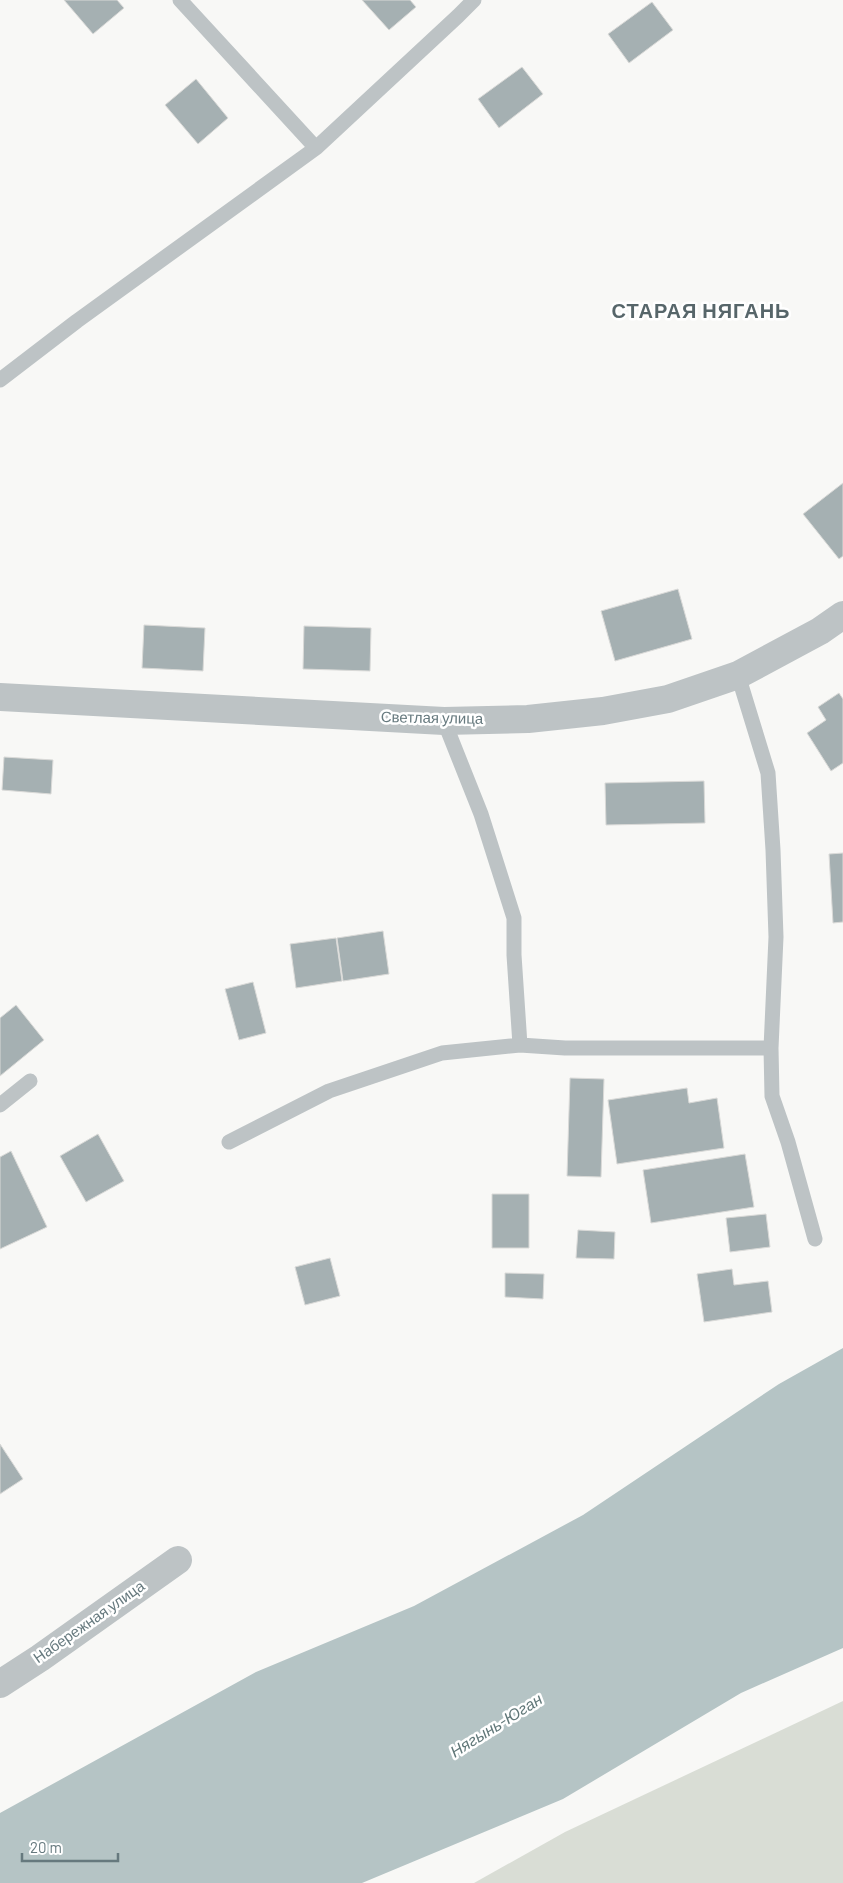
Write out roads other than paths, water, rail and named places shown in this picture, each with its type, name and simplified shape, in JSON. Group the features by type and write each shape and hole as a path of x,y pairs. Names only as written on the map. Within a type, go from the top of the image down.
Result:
{"street":[{"name":"Светлая улица","path":"0,697 444,721 528,719 603,711 668,699 738,675 820,631 843,615"},
{"name":"Набережная улица","path":"0,1684 40,1658 178,1560"}],"lane":[{"path":"180,0 316,148"},
{"path":"0,380 77,320 316,148 474,0"},
{"path":"738,675 768,773 776,937 771,1048 772,1096 788,1142 815,1239"},
{"path":"444,721 481,814 514,918 514,955 520,1045"},
{"path":"229,1142 329,1091 442,1053 520,1045 565,1048 771,1048"},
{"path":"0,1106 30,1081"}],"water":[{"name":"Нягынь-Юган","path":"843,1348 843,1648 741,1693 563,1799 362,1883 0,1883 0,1813 256,1672 414,1606 583,1515 779,1384"}],"district":[{"name":"СТАРАЯ НЯГАНЬ","path":"701,311"}]}
